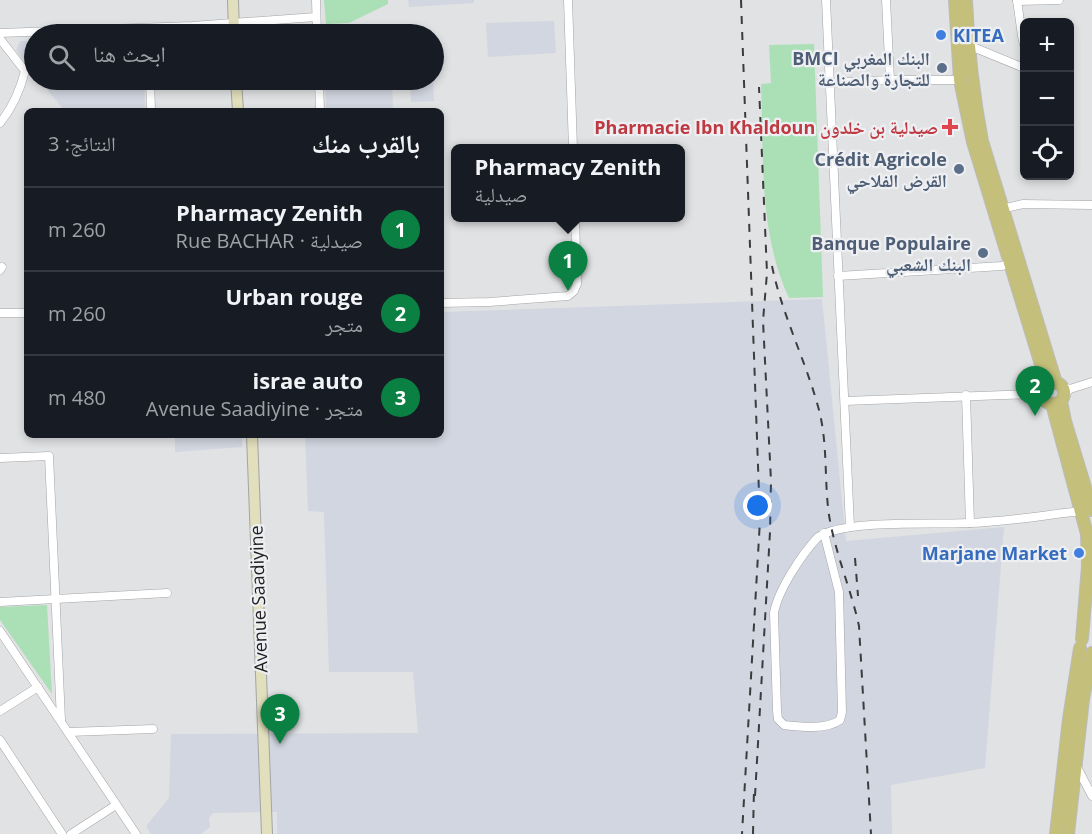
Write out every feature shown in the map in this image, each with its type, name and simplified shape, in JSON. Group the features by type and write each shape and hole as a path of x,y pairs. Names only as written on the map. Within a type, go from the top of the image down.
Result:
{"main road":[{"path":"233,0 234,24"},
{"path":"955,0 960,80 973,142 1042,371 1057,392 1087,511"},
{"path":"966,0 968,45 982,141 1065,421 1089,486 1087,511 1088,646 1068,834"},
{"path":"237,90 238,108"},
{"name":"Avenue Saadiyine","path":"252,438 267,834"},
{"path":"1056,834 1069,719 1088,646"}],"street":[{"path":"316,0 316,24"},
{"path":"568,0 573,144"},
{"path":"826,0 850,526"},
{"path":"886,0 890,80"},
{"path":"1020,22 1017,0 1059,0"},
{"path":"271,24 316,18"},
{"path":"0,33 24,33"},
{"path":"0,39 24,70"},
{"path":"968,45 1020,66"},
{"path":"0,123 15,101 24,74"},
{"path":"828,83 960,80"},
{"path":"150,90 151,108"},
{"path":"319,90 320,108"},
{"path":"1002,209 1023,204 1092,205"},
{"path":"444,303 568,296 577,284 575,222"},
{"path":"838,276 990,267 1009,263"},
{"path":"0,313 24,313"},
{"path":"844,401 1034,394 1057,392 1092,382"},
{"path":"966,395 970,523"},
{"path":"0,458 49,456 62,720"},
{"path":"824,533 840,602 841,716 837,723 784,725 778,718 777,711 775,607 786,582 812,543 824,533 850,526 970,523 1087,511"},
{"path":"0,602 167,592"},
{"path":"0,631 62,720 136,834"},
{"path":"0,711 38,687"},
{"path":"69,732 153,729"},
{"path":"0,740 62,834"},
{"path":"1076,765 1092,795"},
{"path":"71,834 116,805"}],"shaded area":[{"path":"408,0 474,0 474,3 409,7"},
{"path":"554,21 556,53 488,57 486,23"},
{"path":"20,41 24,41 24,61 16,50"},
{"path":"47,90 144,90 145,108 62,108"},
{"path":"325,90 392,90 393,108 326,108"},
{"path":"410,90 433,90 434,101 411,102"},
{"path":"822,299 846,541 1004,527 985,768 891,785 892,834 277,834 277,812 213,813 209,818 210,827 201,834 151,834 146,826 169,798 171,734 418,733 413,672 329,672 324,512 308,511 305,438 444,438 444,312"},
{"path":"175,438 242,438 242,447 175,452"}],"green space":[{"path":"324,0 388,0 388,4 349,23 326,24"},
{"path":"814,44 823,297 789,298 779,273 767,220 764,193 761,84 771,83 769,45"},
{"path":"47,605 52,694 0,620 0,607"}],"railway":[{"path":"741,0 760,520 742,834"},
{"path":"755,796 771,481 763,321 767,273 759,87"},
{"path":"772,266 819,410 824,436 829,515 859,626 871,834"},
{"path":"855,558 858,596"},
{"path":"753,834 754,788"}],"place":[{"name":"KITEA","path":"941,35"},
{"name":"BMCI البنك المغربي للتجارة والصناعة","path":"942,68"},
{"name":"Pharmacie Ibn Khaldoun صيدلية بن خلدون","path":"950,127"},
{"name":"Crédit Agricole القرض الفلاحي","path":"959,169"},
{"name":"Banque Populaire البنك الشعبي","path":"983,253"},
{"name":"Pharmacy Zenith","path":"568,291"},
{"name":"Urban rouge","path":"1035,416"},
{"name":"Marjane Market","path":"1079,553"},
{"name":"israe auto","path":"280,744"}]}
